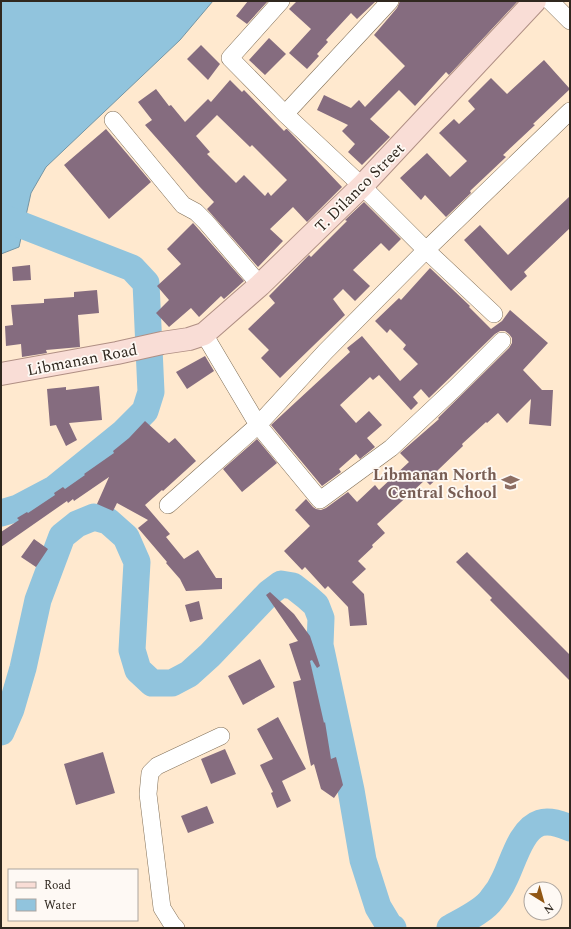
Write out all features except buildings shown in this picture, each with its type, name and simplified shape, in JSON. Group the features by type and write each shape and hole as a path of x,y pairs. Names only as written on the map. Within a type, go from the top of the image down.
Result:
{"main road":[{"name":"T. Dilanco Street","path":"162,343 189,339 204,334 260,285 362,186 536,1"},
{"name":"Libmanan Road","path":"1,374 117,353 162,343"}],"street":[{"path":"280,1 230,58 285,114 362,186 426,250 494,314"},
{"path":"285,114 390,1"},
{"path":"550,1 570,21"},
{"path":"168,505 258,425 326,352 426,250 570,111"},
{"path":"113,120 183,205 196,212 206,222 260,285"},
{"path":"204,334 258,425 320,500 391,448 456,388 502,341"},
{"path":"176,928 162,908 148,794 150,773 157,766 221,736"}],"water":[{"path":"1,1 213,1 180,40 46,167 31,193 19,247 1,254"}],"waterway":[{"path":"1,217 132,268 146,283 151,392 145,411 123,433 54,489 18,508 1,513"},
{"path":"1,732 11,709 23,668 38,600 62,536 77,524 94,517 108,521 126,537 137,562 132,650 138,670 152,683 172,683 189,674 210,655 269,593 281,584 293,586 316,605 321,618 320,645 351,790 363,860 378,907 390,927 393,928"},
{"path":"450,928 484,908 496,894 518,847 533,826 540,823 552,822 570,828"}],"place":[{"name":"Libmanan North Central School","path":"510,483"}]}
